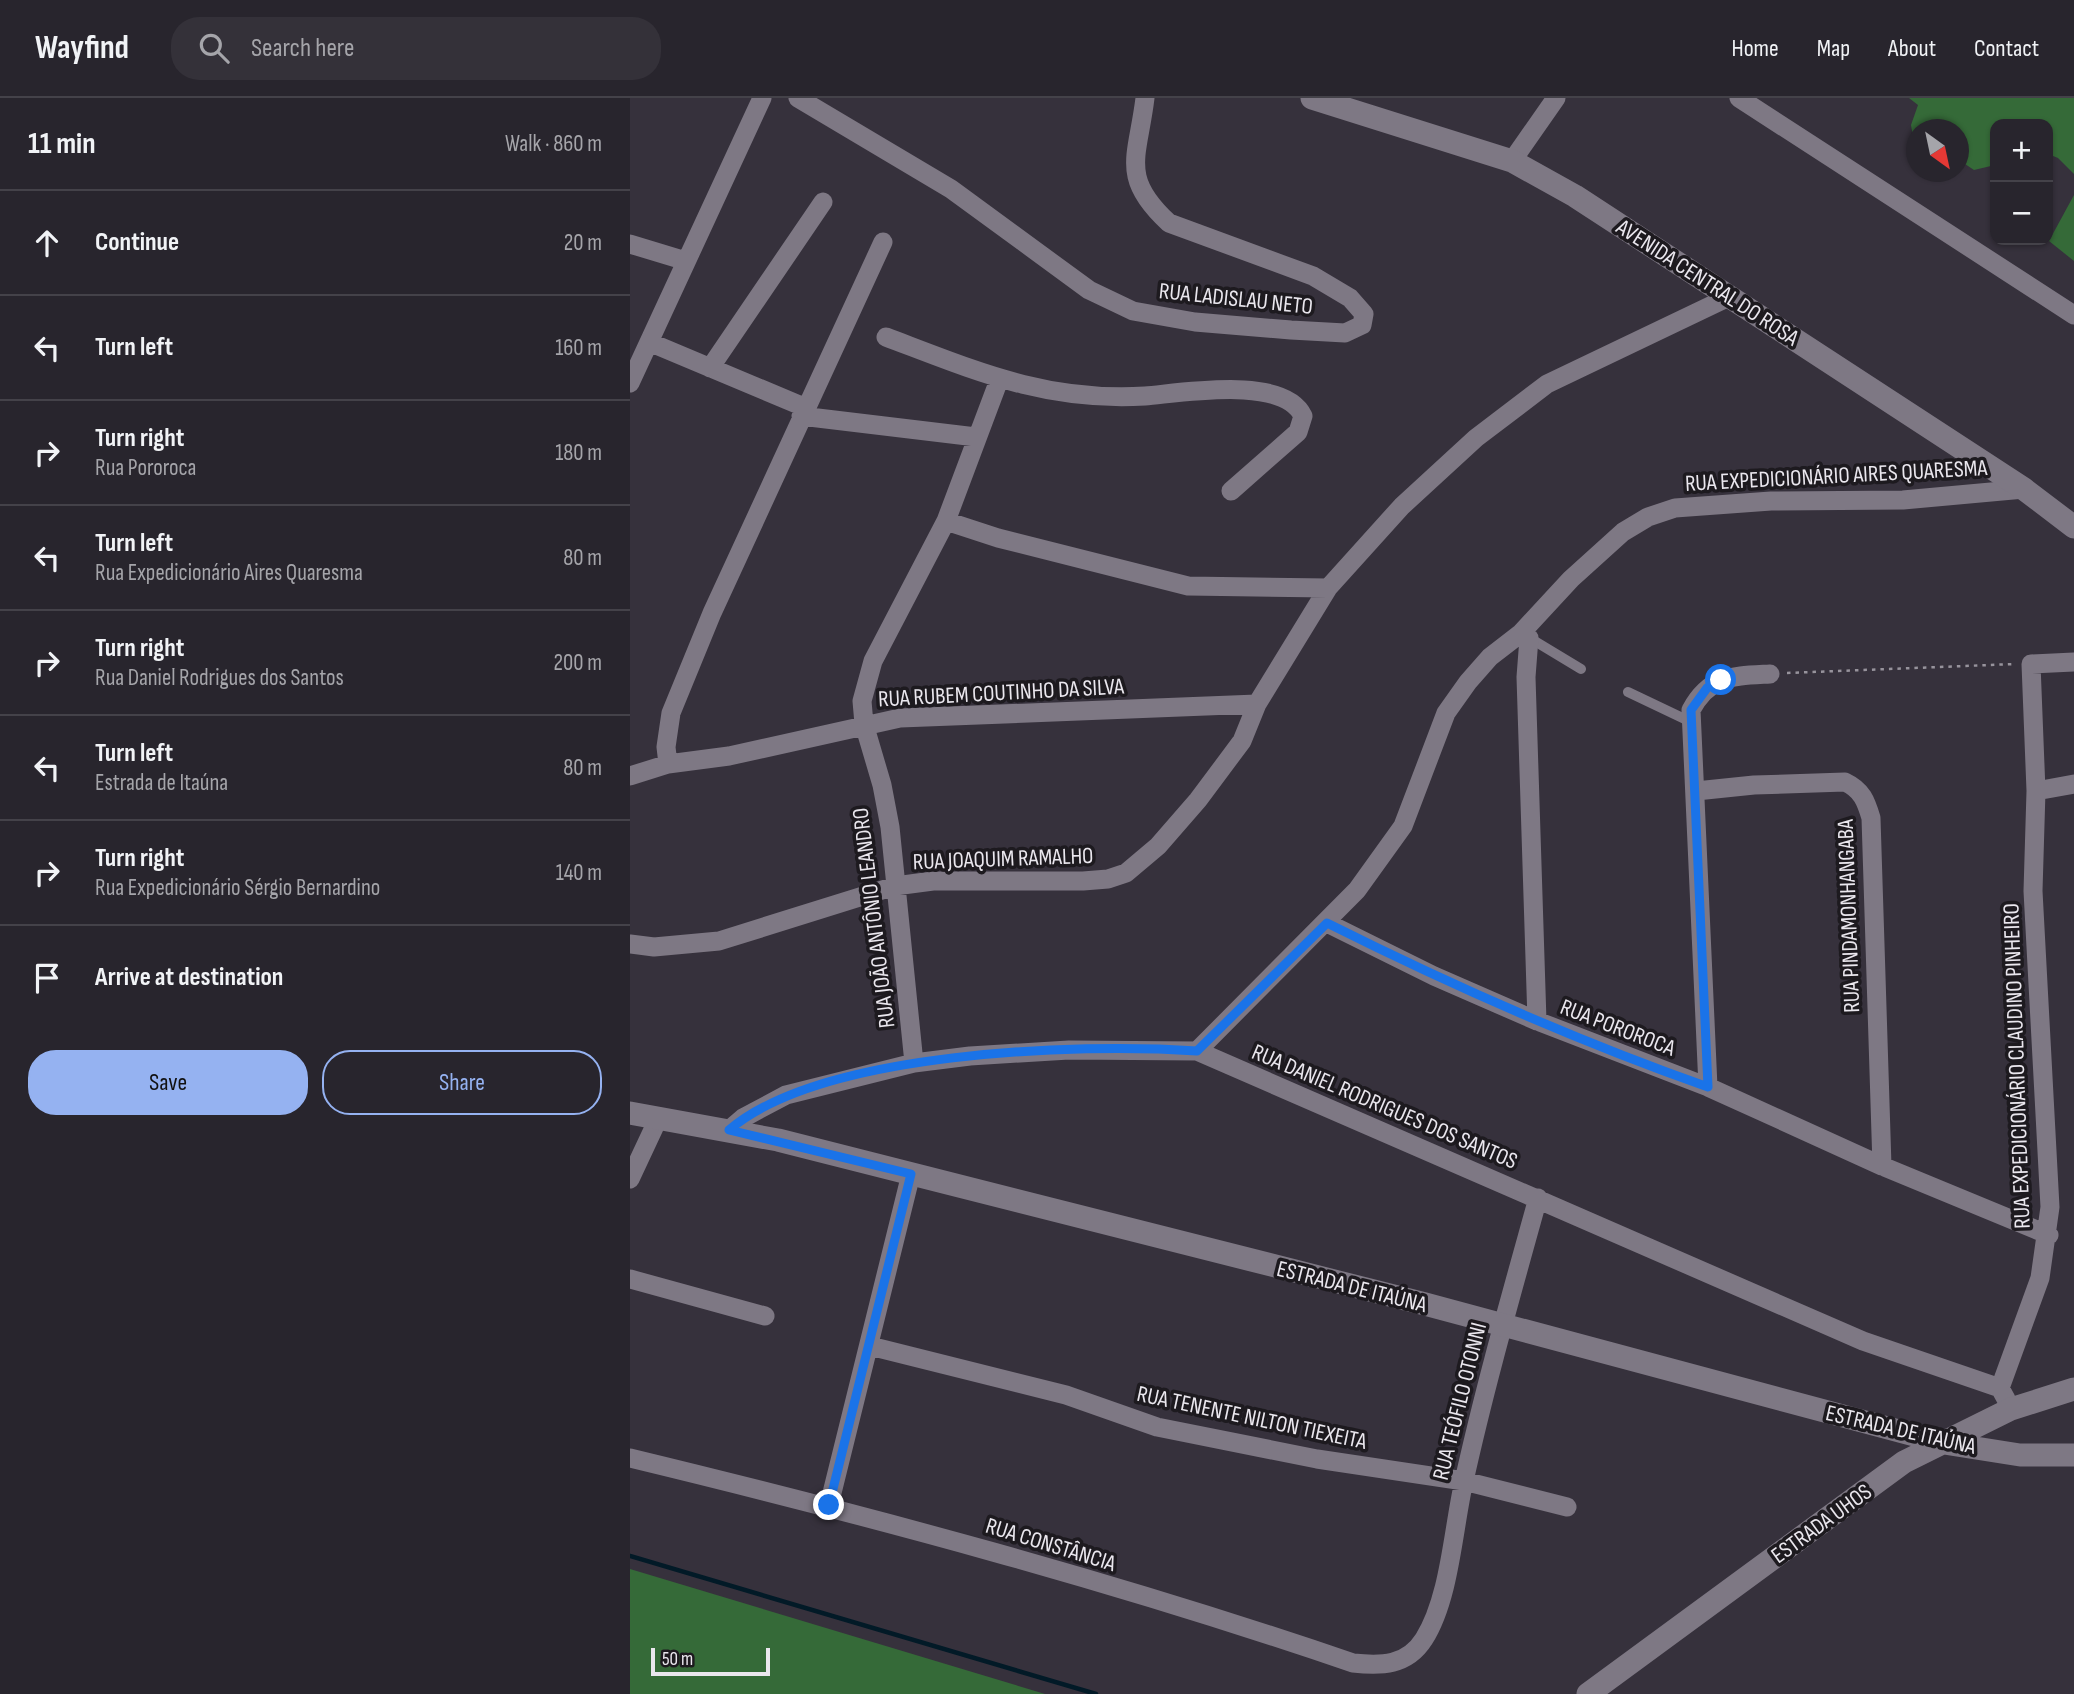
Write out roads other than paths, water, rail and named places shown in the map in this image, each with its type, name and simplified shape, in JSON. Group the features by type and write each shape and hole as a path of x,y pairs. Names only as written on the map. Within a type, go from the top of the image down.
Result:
{"street":[{"path":"630,383 762,98"},
{"name":"RUA LADISLAU NETO","path":"798,98 951,189 1088,289 1132,311 1195,322 1290,330 1345,333 1363,325 1364,314 1350,298 1313,276 1180,228 1169,223 1155,210 1136,182 1135,162 1145,98"},
{"name":"AVENIDA CENTRAL DO ROSA","path":"1312,98 1512,160 1575,196 1731,296 2024,489 2074,527"},
{"path":"1512,160 1556,98"},
{"path":"1739,98 2074,315"},
{"path":"710,368 823,202"},
{"path":"668,764 666,747 671,713 712,613 802,412 883,242"},
{"path":"630,244 686,261"},
{"name":"RUA JOAQUIM RAMALHO","path":"630,944 654,947 719,941 895,886 933,881 1096,880 1126,873 1158,846 1198,800 1242,741 1256,704 1328,588 1402,506 1476,438 1547,384 1731,296"},
{"path":"886,337 999,380 1052,392 1107,397 1201,390 1250,392 1288,400 1303,416 1298,432 1231,491"},
{"path":"649,342 802,412 976,438"},
{"name":"RUA JOÃO ANTÔNIO LEANDRO","path":"914,1063 888,817 864,724 862,701 869,671 946,520 999,380"},
{"name":"RUA EXPEDICIONÁRIO AIRES QUARESMA","path":"1197,1051 1357,890 1402,826 1446,713 1490,657 1525,636 1571,579 1623,532 1648,517 1675,508 1771,501 1903,500 2024,489"},
{"path":"946,520 998,538 1188,586 1328,588"},
{"path":"1525,636 1537,1021"},
{"name":"RUA EXPEDICIONÁRIO CLAUDINO PINHEIRO","path":"2000,1388 2040,1278 2049,1235 2049,1138 2033,891 2036,791 2031,664 2074,662"},
{"path":"1708,1087 1691,710 1707,688 1721,680 1770,674"},
{"name":"RUA RUBEM COUTINHO DA SILVA","path":"630,776 668,764 729,756 900,718 1256,704"},
{"name":"RUA PINDAMONHANGABA","path":"1696,791 1845,782 1857,788 1866,801 1871,818 1882,1166"},
{"path":"2036,791 2074,784"},
{"name":"RUA POROROCA","path":"1327,923 1434,976 1537,1021 1708,1087 1882,1166 2049,1235"},
{"name":"RUA DANIEL RODRIGUES DOS SANTOS","path":"729,1130 743,1118 786,1095 914,1063 1069,1050 1197,1051 1863,1341 2000,1388"},
{"name":"ESTRADA DE ITAÚNA","path":"630,1114 729,1130 911,1174 1425,1304 1502,1327 1944,1443 2020,1455 2074,1455"},
{"path":"630,1179 659,1118"},
{"path":"829,1505 911,1174"},
{"name":"RUA TEÓFILO OTONNI","path":"1435,1618 1464,1481 1502,1327 1538,1198"},
{"path":"630,1279 765,1316"},
{"name":"RUA TENENTE NILTON TIEXEITA","path":"870,1346 1066,1395 1157,1427 1317,1459 1464,1481 1567,1507"},
{"path":"2000,1388 2011,1409"},
{"name":"ESTRADA UHOS","path":"1588,1694 1904,1462 2011,1409 2074,1389"},
{"name":"RUA CONSTÂNCIA","path":"630,1458 829,1505 1045,1565 1353,1663 1382,1666 1397,1662 1423,1642 1435,1618"}],"lane":[{"path":"1525,636 1581,669"},
{"path":"1628,692 1691,722"}],"waterway":[{"path":"630,1556 1096,1694"}]}
